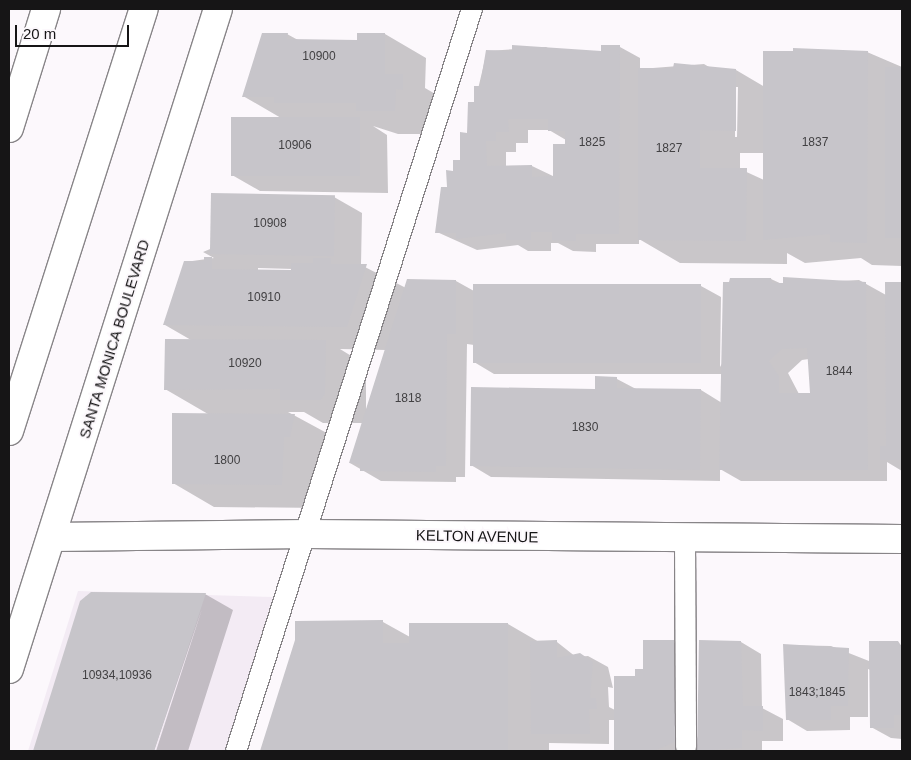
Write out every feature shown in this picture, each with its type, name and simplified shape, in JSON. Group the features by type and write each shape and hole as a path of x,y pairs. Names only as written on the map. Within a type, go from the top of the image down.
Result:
{"street":[{"path":"9,128 46,9"},
{"path":"9,431 144,9"},
{"name":"SANTA MONICA BOULEVARD","path":"9,669 218,9"},
{"name":"KELTON AVENUE","path":"52,537 307,534 902,539"}],"lane":[{"path":"236,751 307,534 472,9"},
{"path":"684,538 686,747"}],"shaded area":[{"path":"78,591 273,597 226,751 28,751"}],"building":[{"path":"262,33 288,33 287,39 357,40 357,33 385,33 385,74 403,74 403,90 396,89 395,111 356,111 356,103 274,103 274,97 242,97"},
{"path":"512,45 601,51 601,45 620,45 619,234 576,234 576,241 552,240 552,232 531,232 531,240 506,240 506,233 456,239 456,233 435,233 441,187 447,187 446,170 453,171 453,160 460,160 460,132 467,133 468,102 474,102 474,86 480,86 486,50 512,51","holes":["508,119 548,119 548,131 565,131 565,144 553,144 553,176 532,177 532,165 487,166 486,141 496,141 496,132 509,132"]},
{"path":"793,48 868,51 867,243 830,242 830,234 763,240 763,51 793,51"},
{"path":"674,63 736,69 736,131 700,130 700,168 747,168 746,241 638,240 638,68 673,68"},
{"path":"885,67 902,67 902,238 885,238"},
{"path":"231,117 360,117 360,176 231,176"},
{"path":"211,193 335,195 334,256 210,254"},
{"path":"204,257 212,257 212,269 291,270 291,263 313,263 313,258 331,258 331,264 367,264 347,327 163,325 184,261 204,261"},
{"path":"783,277 866,282 868,470 719,470 723,282 729,282 730,278 771,278 772,283 783,283","holes":["807,348 810,393 779,393 779,376 769,361 782,349"]},
{"path":"407,279 456,280 456,334 447,334 446,466 436,466 436,472 360,471 360,464 349,463"},
{"path":"885,282 902,282 902,460 880,460 880,446 886,446"},
{"path":"473,284 701,284 701,363 473,363"},
{"path":"165,339 326,340 325,394 321,400 280,400 280,389 164,390"},
{"path":"595,376 617,377 617,388 701,389 700,470 470,466 471,387 595,389"},
{"path":"172,413 295,414 290,437 284,437 282,485 172,484"},
{"path":"91,592 206,593 154,751 33,751 80,601"},
{"path":"383,620 383,643 409,643 409,623 508,623 508,751 260,751 295,640 295,621"},
{"path":"557,640 557,658 580,653 593,662 590,698 596,698 597,709 589,709 590,734 531,734 530,641"},
{"path":"643,640 674,640 677,741 654,751 614,751 614,676 635,676 635,669 643,669"},
{"path":"699,640 741,641 743,706 763,706 763,731 742,730 742,748 697,751"},
{"path":"869,641 898,641 902,647 902,715 894,715 894,728 870,728"},
{"path":"783,644 849,648 848,706 831,706 831,720 786,720"}]}
